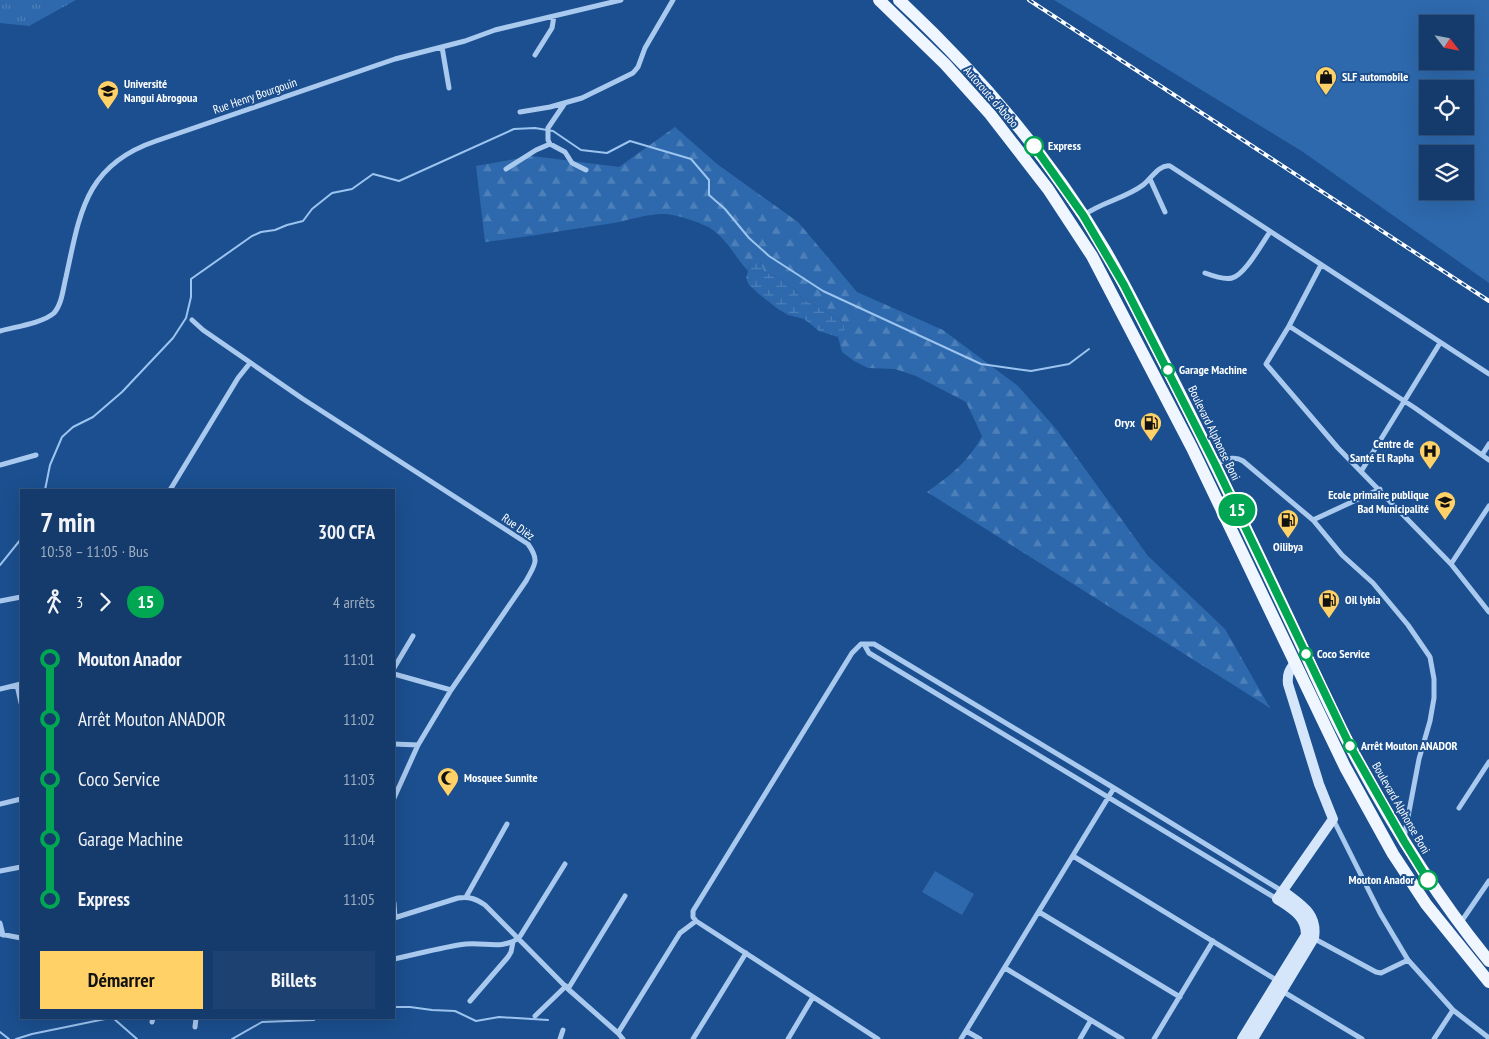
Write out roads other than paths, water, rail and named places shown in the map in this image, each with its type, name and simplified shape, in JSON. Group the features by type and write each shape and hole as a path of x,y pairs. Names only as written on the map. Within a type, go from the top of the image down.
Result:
{"main road":[{"name":"Autoroute d'Abobo","path":"879,0 945,64 990,114 1048,189 1092,256 1192,448 1345,767 1393,854 1426,904 1489,982"},
{"name":"Boulevard Alphonse Boni","path":"899,0 939,38 1008,113 1060,181 1083,215 1124,285 1215,464 1350,746 1404,841 1459,924 1489,962"},
{"path":"1242,1039 1278,981 1315,929 1313,919 1306,910 1280,895 1333,819 1319,784 1288,684 1287,677 1295,664"},
{"path":"1253,1039 1282,991 1310,937"}],"street":[{"name":"Rue Henry Bourgouin","path":"0,331 46,319 58,308 84,203 96,182 124,156 147,144 206,123 395,60 465,41 495,30 621,0"},
{"path":"520,112 550,108 566,103 604,89 633,73 638,67 644,48 673,0"},
{"path":"535,56 552,28 554,16"},
{"path":"442,47 449,88"},
{"path":"549,142 548,128 566,103"},
{"path":"506,169 549,142"},
{"path":"549,142 565,152 572,164 586,170"},
{"path":"1083,215 1095,207 1141,186 1161,167 1170,166 1489,374"},
{"path":"1150,179 1165,212"},
{"path":"1204,274 1231,279 1240,275 1270,232"},
{"path":"1321,265 1289,326 1266,364 1338,448 1362,470 1451,564 1489,612"},
{"path":"171,489 238,378 250,363 192,320"},
{"path":"1289,326 1489,460"},
{"path":"1362,470 1440,343"},
{"name":"Rue Dièz","path":"250,363 528,544 535,554 535,564 526,581 451,690 418,745 395,796"},
{"path":"1482,455 1489,444"},
{"path":"0,465 36,455"},
{"path":"1215,464 1232,458 1244,461 1313,520 1342,555 1373,583 1408,625 1430,658 1434,679 1434,698 1430,721 1419,759 1404,841"},
{"path":"1313,520 1380,489"},
{"path":"1451,564 1489,506"},
{"path":"0,602 20,597"},
{"path":"395,666 412,636"},
{"path":"864,644 869,653 1108,798 1280,895"},
{"path":"878,1039 692,917 693,911 857,646 874,644 1114,788 1280,895"},
{"path":"395,674 451,690"},
{"path":"0,689 19,684"},
{"path":"395,744 418,745"},
{"path":"1459,808 1489,762"},
{"path":"961,1039 1114,788"},
{"path":"0,804 20,799"},
{"path":"1333,819 1380,913 1408,960 1454,1010 1489,1038"},
{"path":"466,897 507,824"},
{"path":"1073,856 1278,981"},
{"path":"395,959 469,944 495,946 513,942 519,938 565,864"},
{"path":"0,871 20,867"},
{"path":"1459,924 1489,881"},
{"path":"535,1016 567,987 625,896"},
{"path":"395,918 466,897 477,900 485,905 567,987 623,1039"},
{"path":"1039,912 1180,997"},
{"path":"618,1033 680,933 696,921"},
{"path":"0,923 2,934 20,938"},
{"path":"1310,937 1376,972 1381,973 1408,960"},
{"path":"1154,1039 1213,941"},
{"path":"470,1001 508,957 513,942"},
{"path":"693,1039 746,953"},
{"path":"1004,968 1122,1039"},
{"path":"1282,991 1362,1039"},
{"path":"788,1039 813,997"},
{"path":"1434,1039 1454,1010"},
{"path":"195,1027 196,1019"},
{"path":"1080,1039 1091,1020"},
{"path":"560,1039 563,1030"},
{"path":"966,1030 980,1039"}],"waterway":[{"path":"45,489 50,465 62,437 73,427 93,417 122,392 173,338 186,318 191,297 191,279 252,236 303,221 312,209 332,193 352,189 373,174 399,181 514,129 535,128 553,131 581,150 607,153 630,141 691,159 709,180 709,195 725,209 749,238 769,256 823,291 981,364 1031,371 1069,364 1089,349"},
{"path":"0,565 20,540"},
{"path":"395,1007 455,1011 476,1021 499,1017 548,1020"},
{"path":"16,1039 105,1019"},
{"path":"114,1019 137,1039"},
{"path":"232,1039 262,1022 315,1019"},
{"path":"0,1032 9,1039"}],"railway":[{"path":"1029,0 1489,301"}],"place":[{"name":"SLF automobile","path":"1326,96"},
{"name":"Université Nangui Abrogoua","path":"108,110"},
{"name":"Express","path":"1034,146"},
{"name":"Garage Machine","path":"1168,370"},
{"name":"Oryx","path":"1151,442"},
{"name":"Centre de Santé El Rapha","path":"1430,470"},
{"name":"Ecole primaire publique Bad Municipalité","path":"1445,521"},
{"name":"Oilibya","path":"1288,539"},
{"name":"Oil lybia","path":"1329,619"},
{"name":"Coco Service","path":"1306,654"},
{"name":"Arrêt Mouton ANADOR","path":"1350,746"},
{"name":"Mosquee Sunnite","path":"448,797"},
{"name":"Mouton Anador","path":"1428,880"}]}
